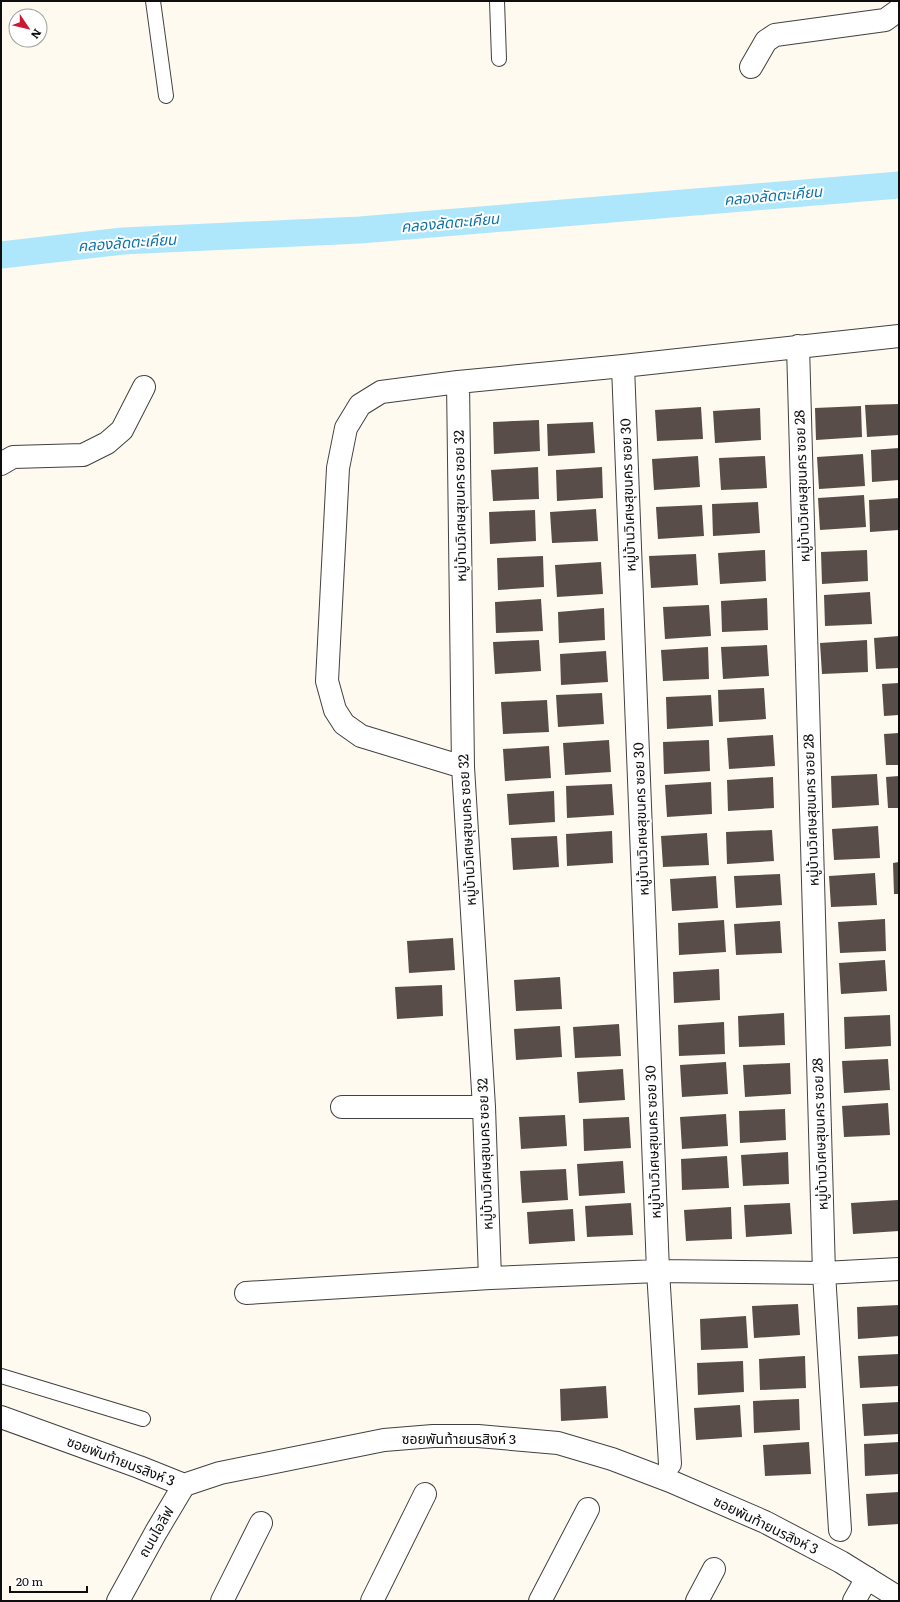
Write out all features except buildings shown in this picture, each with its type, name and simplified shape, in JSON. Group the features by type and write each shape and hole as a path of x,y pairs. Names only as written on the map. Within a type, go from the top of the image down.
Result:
{"street":[{"path":"750,67 766,41 775,35 885,20 899,10"},
{"path":"463,767 361,736 344,724 335,710 327,681 338,468 346,428 360,405 381,392 458,382 623,366 899,336"},
{"name":"หมู่บ้านวิเศษสุขนคร ซอย 28","path":"798,346 824,1273 840,1530"},
{"name":"หมู่บ้านวิเศษสุขนคร ซอย 30","path":"623,366 658,1271 670,1464"},
{"name":"หมู่บ้านวิเศษสุขนคร ซอย 32","path":"458,382 463,767 484,1107 490,1278"},
{"path":"1,464 13,457 83,454 107,443 122,430 144,387"},
{"path":"342,1107 484,1107"},
{"path":"246,1293 490,1278 658,1271 824,1273 899,1269"},
{"name":"ซอยพันท้ายนรสิงห์ 3","path":"1,1417 184,1485 220,1473 384,1440 433,1436 478,1436 558,1443 612,1458 719,1501 765,1522 841,1562 899,1598"},
{"name":"ถนนไอลีฟ","path":"118,1601 184,1485"},
{"path":"372,1601 425,1494"},
{"path":"540,1601 588,1509"},
{"path":"222,1601 261,1523"},
{"path":"697,1601 714,1568"},
{"path":"854,1601 867,1578"}],"lane":[{"path":"153,1 166,96"},
{"path":"497,1 499,59"},
{"path":"1,1376 143,1418"}],"waterway":[{"name":"คลองลัดตะเคียน","path":"1,255 123,241 360,230 899,185"}]}
